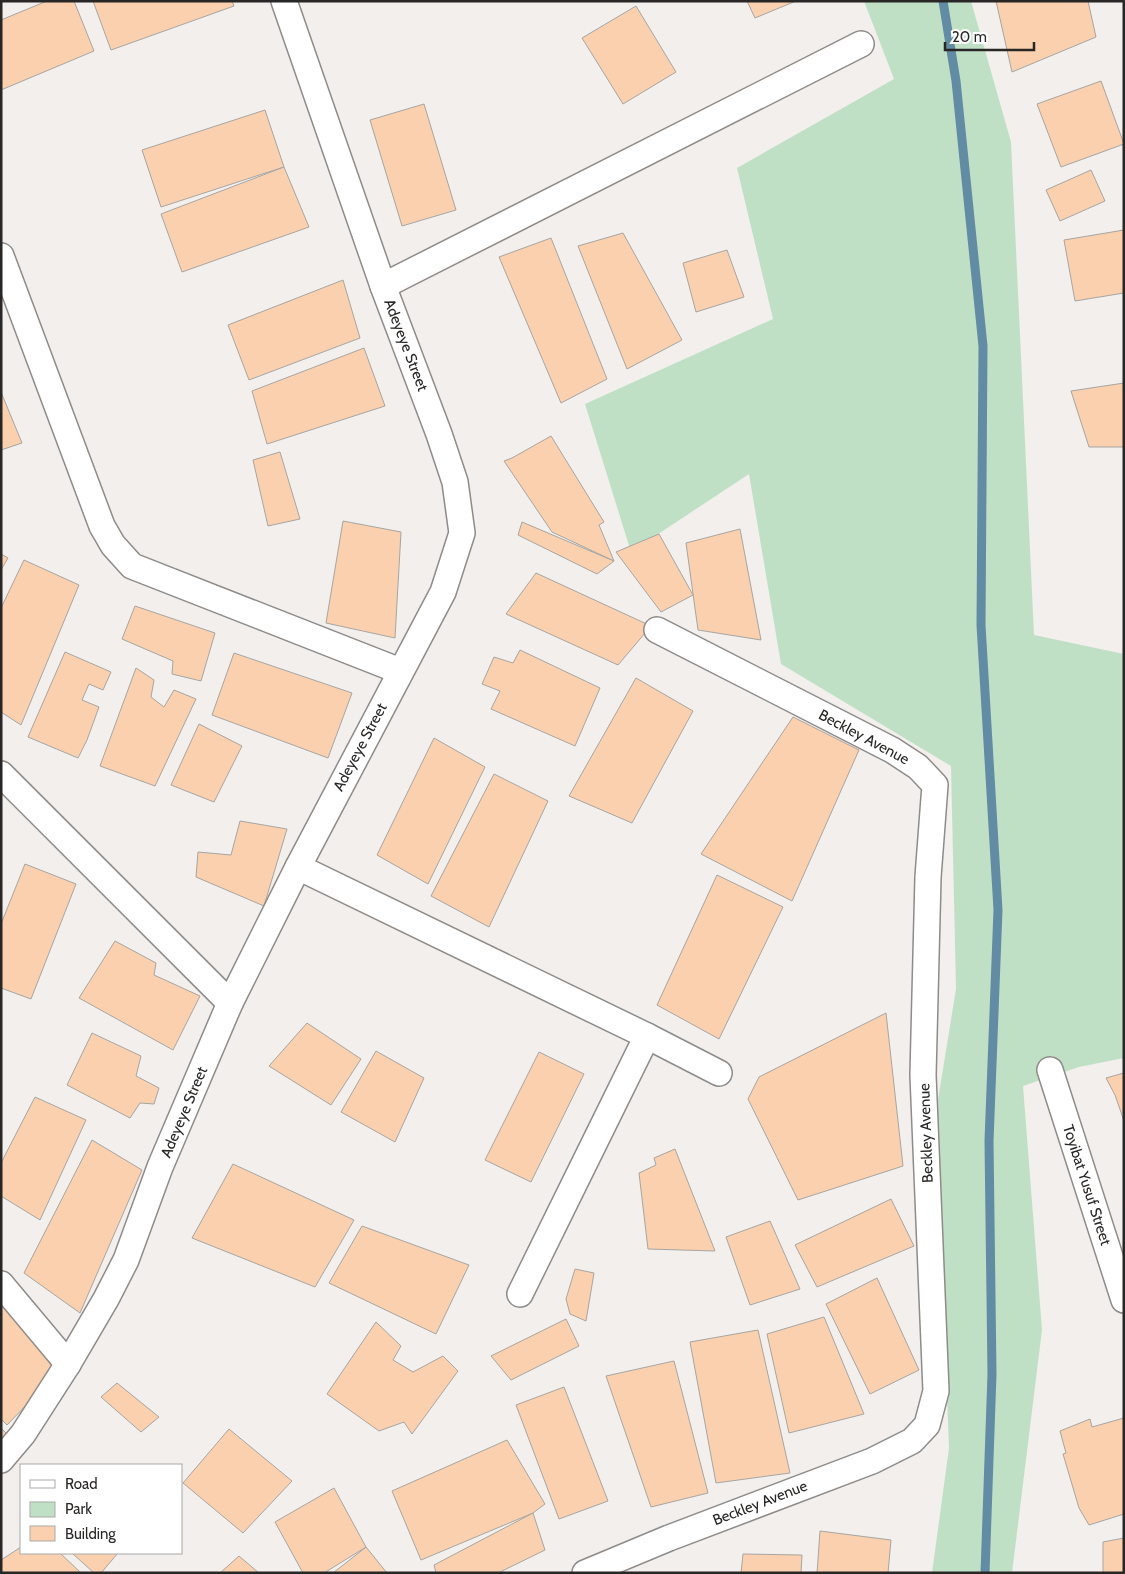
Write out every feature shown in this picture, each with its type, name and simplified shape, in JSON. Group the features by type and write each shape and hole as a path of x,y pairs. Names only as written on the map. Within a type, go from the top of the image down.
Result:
{"street":[{"name":"Adeyeye Street","path":"1,1460 23,1434 68,1364 106,1299 126,1260 160,1167 230,1003 298,867 443,592 462,533 455,482 439,434 383,286 284,1"},
{"path":"383,286 861,44"},
{"path":"1,256 102,526 113,546 132,566 400,671"},
{"name":"Beckley Avenue","path":"584,1573 668,1538 872,1461 912,1441 927,1425 936,1390 923,1075 928,878 935,786 918,767 892,750 657,630"},
{"path":"1,774 230,1003"},
{"path":"298,867 647,1036 719,1073"},
{"path":"520,1294 647,1036"},
{"name":"Toyibat Yusuf Street","path":"1050,1070 1124,1300"},
{"path":"1,1284 68,1364"}],"green space":[{"path":"864,1 971,1 1011,142 1034,635 1124,654 1124,1058 1079,1067 1023,1086 1042,1330 1012,1573 932,1573 949,1448 936,1112 956,989 951,766 781,664 749,474 631,552 585,404 773,319 737,168 894,79"}],"building":[{"path":"47,1 74,1 94,51 1,90 1,20"},
{"path":"93,1 232,1 234,6 111,50"},
{"path":"747,1 796,1 755,18"},
{"path":"996,1 1088,1 1096,37 1012,72"},
{"path":"636,6 676,72 623,104 582,38"},
{"path":"1101,81 1124,144 1061,167 1037,104"},
{"path":"424,104 456,210 402,226 370,120"},
{"path":"265,110 284,167 161,207 142,150"},
{"path":"284,167 309,227 182,272 161,214"},
{"path":"1091,170 1105,201 1060,221 1046,190"},
{"path":"1124,230 1124,293 1075,301 1064,240"},
{"path":"623,233 682,340 627,369 578,246"},
{"path":"551,238 607,379 561,403 499,257"},
{"path":"727,250 744,297 696,312 683,263"},
{"path":"343,280 360,338 249,380 228,325"},
{"path":"364,348 385,406 267,444 252,391"},
{"path":"1124,383 1124,447 1089,447 1071,391"},
{"path":"1,392 22,443 1,450"},
{"path":"551,436 604,522 599,525 614,561 552,532 504,461"},
{"path":"280,452 300,519 268,526 253,460"},
{"path":"343,521 401,532 395,638 326,623"},
{"path":"522,522 614,561 597,574 518,535"},
{"path":"740,529 761,640 698,630 686,543"},
{"path":"659,534 693,595 661,612 616,552"},
{"path":"1,554 8,558 1,570"},
{"path":"24,560 79,585 21,725 1,712 1,608"},
{"path":"536,573 651,626 618,665 506,614"},
{"path":"135,606 215,633 201,681 172,674 173,661 122,639"},
{"path":"520,650 600,688 575,746 491,709 500,691 482,684 494,657 513,663"},
{"path":"65,652 111,672 103,690 89,684 82,700 99,707 78,758 28,737"},
{"path":"234,653 352,693 328,758 212,715"},
{"path":"136,668 154,680 151,697 164,707 174,690 196,699 155,786 100,766"},
{"path":"636,678 693,711 632,823 569,796"},
{"path":"793,717 859,750 792,901 701,854"},
{"path":"199,724 242,746 214,802 171,785"},
{"path":"434,738 485,767 428,884 377,855"},
{"path":"494,774 548,801 489,927 431,896"},
{"path":"240,821 287,829 264,906 196,877 198,852 231,855"},
{"path":"25,864 76,884 31,999 1,988 1,924"},
{"path":"717,875 783,907 719,1039 657,1005"},
{"path":"115,941 156,963 154,975 200,996 173,1050 79,998"},
{"path":"886,1013 903,1166 798,1200 748,1099 759,1077"},
{"path":"307,1023 361,1059 331,1105 269,1066"},
{"path":"92,1033 141,1056 136,1076 159,1088 154,1104 140,1103 130,1118 67,1085"},
{"path":"376,1051 424,1078 395,1142 341,1112"},
{"path":"539,1052 584,1074 531,1182 485,1160"},
{"path":"1124,1073 1124,1121 1115,1095 1106,1078"},
{"path":"35,1097 86,1120 40,1220 1,1196 1,1163"},
{"path":"92,1140 142,1170 80,1313 24,1273"},
{"path":"675,1149 715,1251 648,1249 639,1173 656,1165 654,1158"},
{"path":"233,1164 354,1220 315,1287 192,1238"},
{"path":"891,1199 914,1246 817,1287 795,1245"},
{"path":"770,1221 800,1289 750,1305 726,1237"},
{"path":"362,1226 469,1265 436,1334 329,1283"},
{"path":"575,1269 594,1273 586,1321 570,1314 566,1299"},
{"path":"877,1278 919,1370 870,1394 826,1304"},
{"path":"1,1301 60,1370 7,1425 1,1419"},
{"path":"824,1317 864,1414 789,1433 767,1334"},
{"path":"566,1319 579,1346 511,1380 491,1356"},
{"path":"376,1322 401,1346 393,1360 413,1372 443,1356 458,1371 412,1434 404,1422 379,1431 327,1394"},
{"path":"758,1330 790,1473 716,1483 690,1342"},
{"path":"674,1361 708,1493 651,1507 606,1376"},
{"path":"117,1383 159,1417 141,1432 101,1397"},
{"path":"564,1387 608,1501 559,1519 516,1405"},
{"path":"1124,1418 1124,1514 1089,1525 1079,1508 1063,1454 1066,1453 1060,1431 1090,1419 1092,1427"},
{"path":"1,1428 7,1434 1,1440"},
{"path":"229,1429 292,1481 243,1533 183,1483"},
{"path":"507,1440 545,1504 533,1513 421,1560 392,1491"},
{"path":"334,1488 366,1547 324,1573 303,1573 275,1522"},
{"path":"533,1513 545,1550 498,1573 436,1573 434,1565"},
{"path":"820,1531 891,1540 888,1573 817,1573"},
{"path":"1124,1538 1124,1573 1103,1573 1103,1542"},
{"path":"366,1547 387,1573 333,1573"},
{"path":"20,1548 20,1554 61,1554 81,1573 1,1573 1,1560"},
{"path":"73,1554 117,1554 101,1573 94,1573"},
{"path":"743,1554 802,1555 801,1573 741,1573"},
{"path":"239,1556 259,1573 220,1573"}],"waterway":[{"path":"943,1 956,81 983,346 981,625 998,910 989,1141 992,1374 985,1573"}]}
